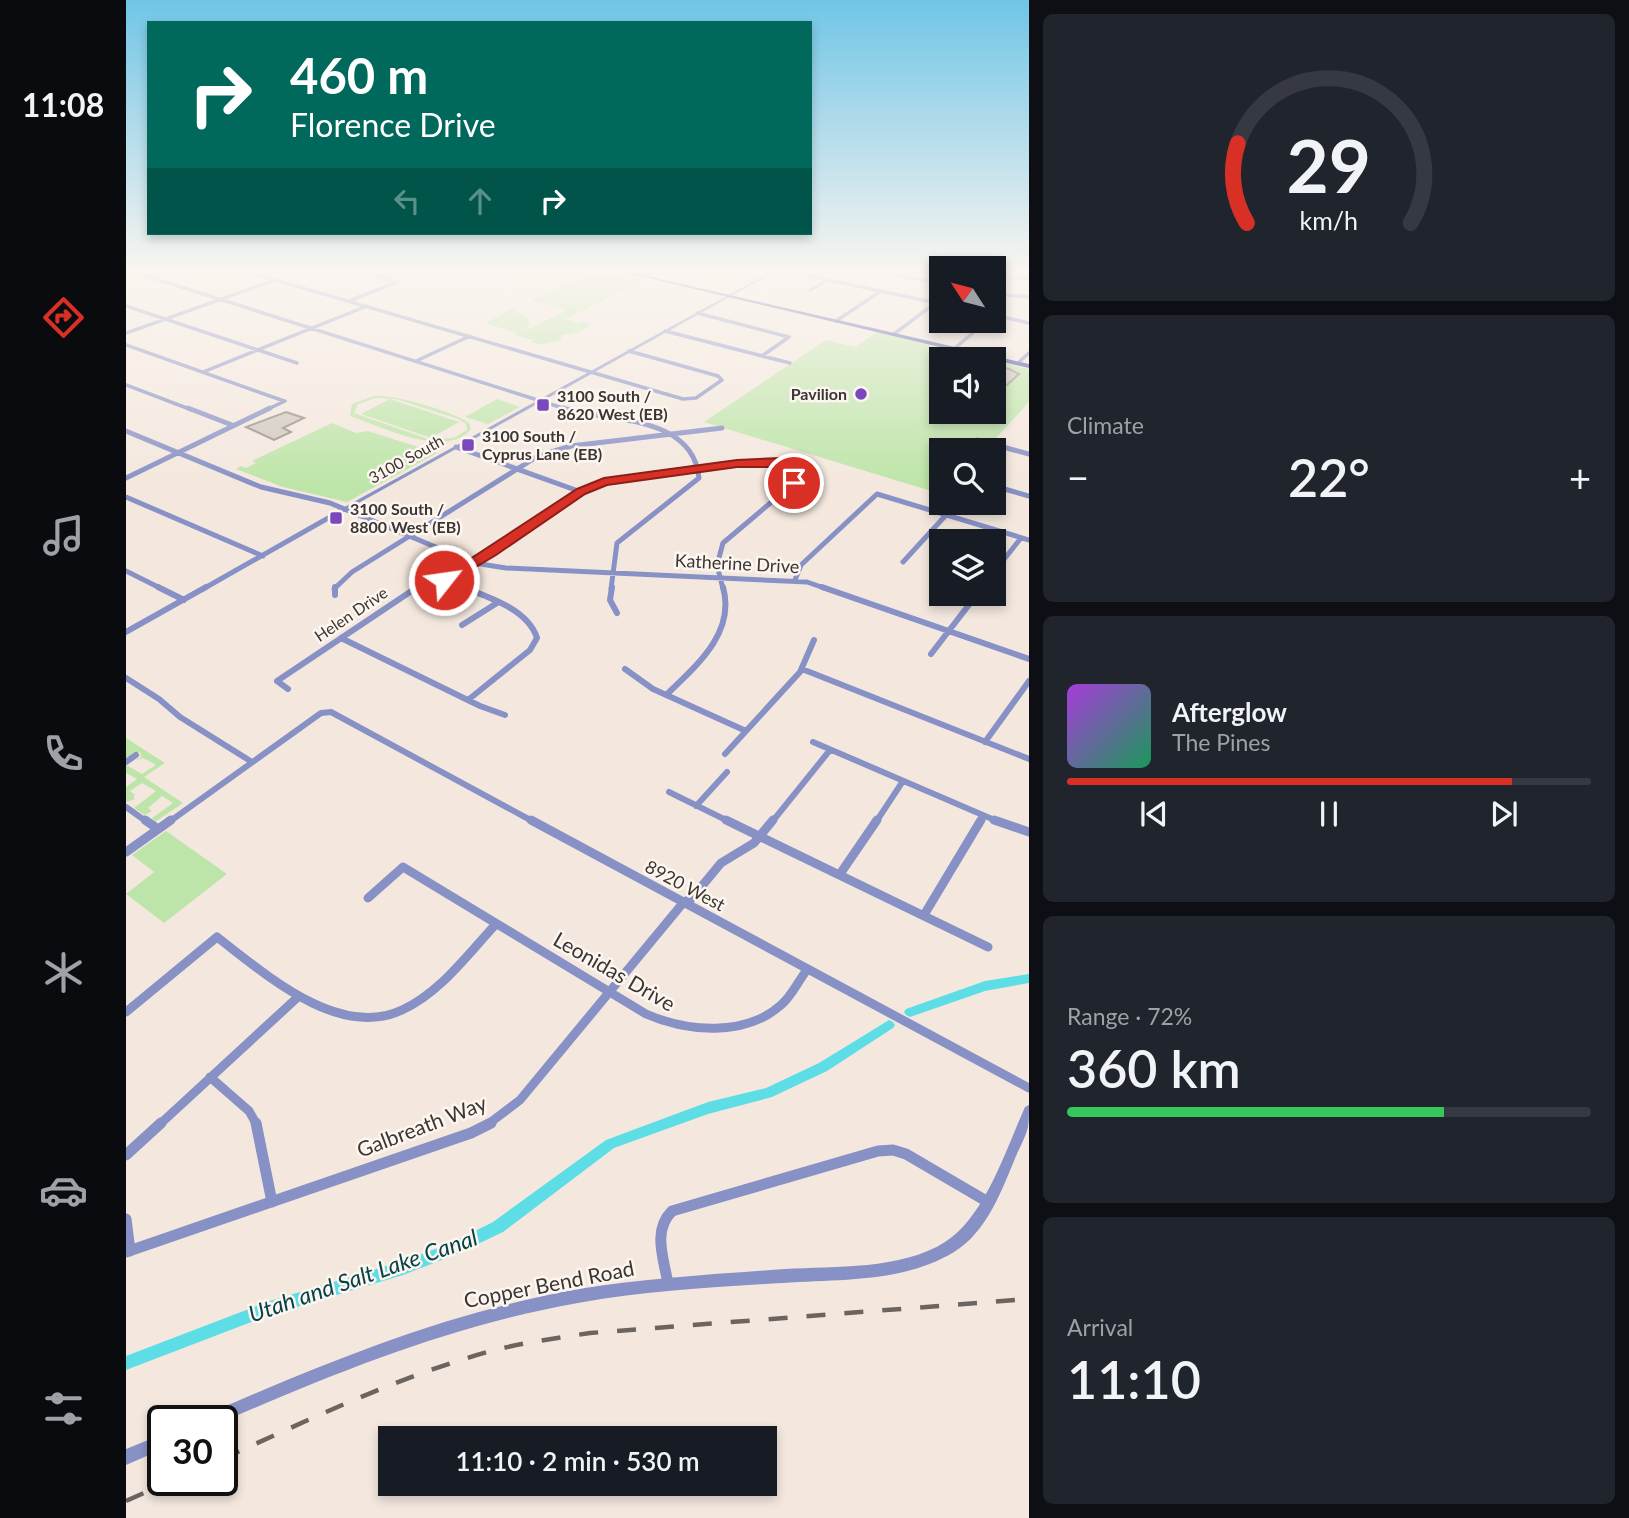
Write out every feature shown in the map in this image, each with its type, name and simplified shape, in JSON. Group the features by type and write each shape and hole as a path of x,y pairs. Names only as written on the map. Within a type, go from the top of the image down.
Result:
{"main road":[{"path":"933,343 951,347"},
{"path":"1006,360 1029,366"}],"street":[{"path":"236,343 297,363"},
{"path":"203,372 276,343"},
{"path":"359,343 572,411 623,418 673,434 681,441 698,469 696,482 622,538 615,549 610,600 617,614"},
{"path":"416,361 456,343"},
{"path":"494,343 689,399 710,389 722,378 629,351"},
{"name":"3100 South","path":"126,632 644,343"},
{"path":"711,343 790,363"},
{"path":"762,356 781,343"},
{"path":"126,345 285,401 126,478"},
{"path":"1018,363 1029,353"},
{"path":"126,385 232,425"},
{"path":"335,595 334,588 345,577 538,456 559,448 722,429"},
{"name":"Katherine Drive","path":"126,431 261,487 317,499 474,563 499,567 795,580 822,586 1029,659"},
{"path":"456,447 581,492"},
{"path":"1006,448 1029,454"},
{"name":"Helen Drive","path":"288,689 277,681 413,590 444,580 474,563 596,484 622,478 753,463 796,463 799,474 794,483 723,543 717,558 718,576"},
{"path":"1006,489 1029,496"},
{"path":"795,580 801,565 877,494 929,510"},
{"path":"126,497 263,556"},
{"path":"903,562 946,515 1029,540"},
{"path":"1006,557 1021,538"},
{"path":"126,571 184,600"},
{"path":"666,695 714,644 726,610 718,576"},
{"path":"444,580 528,618 537,636 537,643 468,700"},
{"path":"462,625 497,603"},
{"path":"931,654 968,606"},
{"path":"341,638 468,700 505,715"},
{"path":"725,754 802,669 808,649 814,640"},
{"path":"625,669 642,683 746,731"},
{"path":"802,669 1029,759"},
{"path":"126,678 159,699 180,717 253,762 126,852"},
{"path":"985,742 1029,681"},
{"name":"8920 West","path":"253,762 321,713 327,712 341,717 1029,1088"},
{"path":"813,743 983,816 1029,832"},
{"name":"Galbreath Way","path":"128,1251 448,1142 498,1119 520,1100 682,903 692,898 721,863 754,844 830,750"},
{"path":"126,762 136,755"},
{"path":"696,806 727,772"},
{"path":"839,874 903,781"},
{"path":"669,792 988,947"},
{"path":"126,807 158,829"},
{"path":"924,915 983,816"},
{"name":"Leonidas Drive","path":"368,898 403,867 657,1020 685,1028 702,1029 742,1022 773,1011 788,997 807,970"},
{"path":"126,1013 217,937 319,1008 341,1016 370,1017 395,1012 429,993 496,924"},
{"path":"126,1155 299,996"},
{"path":"210,1077 249,1111 259,1128 272,1202"},
{"path":"668,1284 659,1233 664,1217 672,1211 878,1151 893,1150 905,1154 988,1202 1029,1111"},
{"name":"Copper Bend Road","path":"238,1408 340,1364 442,1329 578,1296 668,1284 876,1270 929,1259 954,1245 968,1231 988,1202"},
{"path":"126,1219 128,1251"},
{"path":"126,1457 147,1448"}],"green space":[{"path":"822,343 855,347 861,343 921,343 938,347 929,347 929,424 1006,424 1006,364 1029,369 1029,402 996,438 929,438 929,490 704,422"},
{"path":"374,396 383,396 409,401 463,419 470,424 470,430 459,438 445,441 429,441 412,438 350,416 352,404","holes":["376,398 396,399 458,419 466,424 467,430 454,438 431,440 354,413 358,404"]},
{"path":"390,399 459,422 431,438 361,414"},
{"path":"497,399 520,407 488,424 465,417"},
{"path":"332,423 356,433 368,431 437,453 347,502 283,487 236,469 241,466 246,468 256,463 252,461"},
{"path":"126,738 165,763 144,777 183,803 155,822 152,818 173,803 162,796 148,808 152,811 145,815 134,808 156,791 142,783 130,791 135,795 135,799 126,802 126,787 137,779 126,773 126,765 142,774 156,765 143,758 135,761 141,757 140,752 126,758"},
{"path":"166,831 227,874 164,923 126,894 154,872 132,855"}],"building":[{"path":"1006,368 1019,374 1006,385"},
{"path":"286,412 304,418 283,428 291,432 274,440 246,427"}],"waterway":[{"name":"Utah and Salt Lake Canal","path":"910,1012 985,986 1029,978"},
{"name":"Utah and Salt Lake Canal","path":"126,1363 270,1308 403,1268 452,1249 498,1227 610,1144 708,1108 768,1093 823,1067 889,1025"}],"railway":[{"path":"238,1452 425,1372 518,1345 590,1333 1029,1299"},
{"path":"126,1501 147,1492"}],"place":[{"name":"Pavilion","path":"861,394"},
{"name":"3100 South / 8620 West (EB)","path":"543,405"},
{"name":"3100 South / Cyprus Lane (EB)","path":"468,445"},
{"name":"3100 South / 8800 West (EB)","path":"336,518"}],"route":[{"path":"444,580 596,484 622,478 737,464 781,462 796,463 799,466 799,474 794,483"}]}
